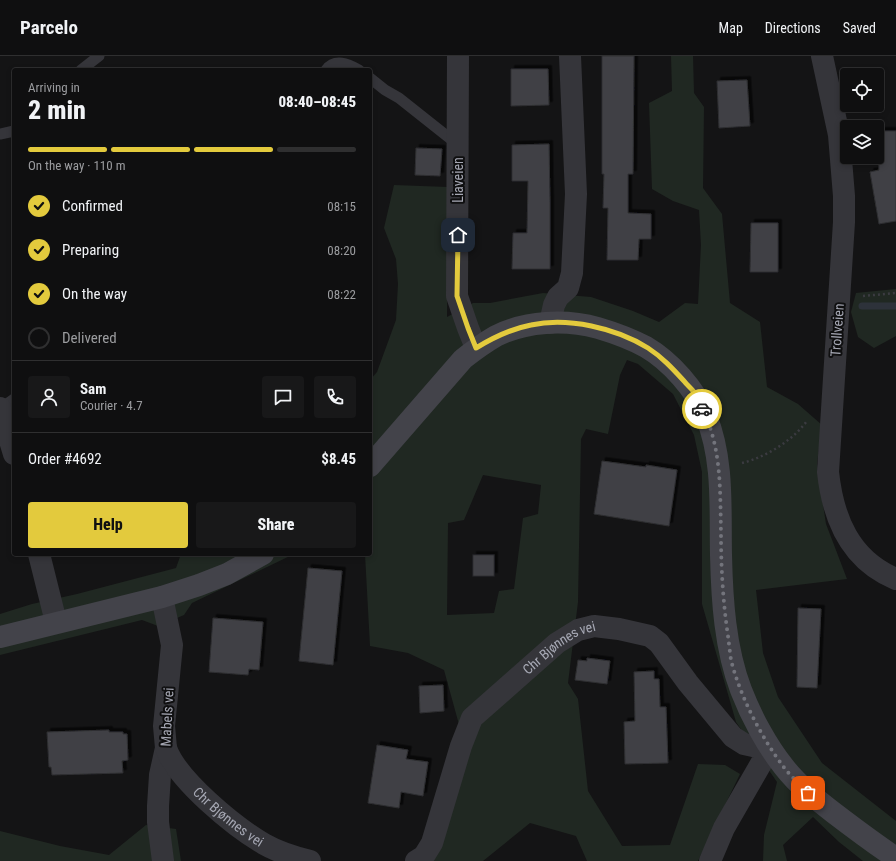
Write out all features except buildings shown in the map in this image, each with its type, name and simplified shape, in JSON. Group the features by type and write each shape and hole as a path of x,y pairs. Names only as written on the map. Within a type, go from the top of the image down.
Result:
{"main road":[{"path":"372,464 462,359 476,348 497,336 532,325 576,323 619,334 648,348 671,366 694,392 706,415 714,443 718,468 720,497 724,610 731,660 741,690 751,713 770,748 784,767 808,793 868,839 896,858"},
{"path":"0,637 162,597 227,574 259,556"}],"street":[{"name":"Liaveien","path":"458,56 457,296 476,348"},
{"path":"550,323 554,305 558,297 568,288 572,274 576,194 570,56"},
{"name":"Trollveien","path":"822,56 839,136 844,222 828,472 830,493 837,516 846,536 858,553 871,565 896,579"},
{"path":"0,408 12,447"},
{"path":"40,556 56,622"},
{"name":"Mabels vei","path":"162,597 172,645 164,726 166,748 160,776 158,806 158,822 163,861"},
{"name":"Chr Bjønnes vei","path":"416,861 424,856 432,843 461,746 472,718 556,643 578,630 594,626 619,629 650,636 659,643 688,683 733,737 744,744 770,748"},
{"name":"Chr Bjønnes vei","path":"166,748 169,756 187,780 226,818 264,844 293,857 310,861"},
{"path":"710,861 724,828 770,748"}],"lane":[{"path":"83,68 98,56"},
{"path":"328,68 335,63 348,64 355,68"},
{"path":"372,80 385,90 399,98 458,144"},
{"path":"0,134 12,131"},
{"path":"0,408 12,400"}],"path":[{"path":"839,299 896,293"},
{"path":"718,468 755,459 776,448 794,435 809,419"}],"shaded area":[{"path":"671,56 693,56 694,93 704,107 703,188 722,214 730,303 760,322 767,387 798,404 822,425 817,464 826,524 847,579 756,590 763,653 778,697 822,763 896,821 896,861 863,861 839,842 813,817 783,845 787,861 763,861 764,835 777,782 736,722 702,604 702,472 694,435 673,394 638,364 627,360 620,375 608,434 586,429 581,439 578,602 568,683 578,699 588,791 622,846 670,845 698,764 725,765 740,774 698,861 587,861 576,836 530,823 483,861 424,861 466,750 444,670 408,653 370,646 365,556 372,556 372,378 377,372 396,320 398,284 396,259 384,228 394,185 448,187 447,317 473,303 490,303 543,293 591,297 633,311 659,322 685,303 698,304 701,245 699,210 673,201 652,189 649,103 672,91","holes":["483,475 541,485 538,514 523,518 514,589 499,591 494,613 447,615 448,523 464,520"]},
{"path":"896,289 896,336 874,348 858,337 851,312 856,293"},
{"path":"180,556 290,556 192,603 184,615 158,626 142,620 0,655 0,614 32,604 77,594 176,568"},
{"path":"146,825 176,829 181,861 0,861 0,831 60,846 109,855"}],"waterway":[{"path":"862,306 896,306"}],"way so far":[{"path":"702,409 706,415 714,443 718,468 724,610 731,660 741,690 751,713 770,748 784,767 808,793"}],"route":[{"path":"458,235 457,296 476,348 497,336 532,325 576,323 594,327 619,334 648,348 671,366 694,392 702,409"}]}
